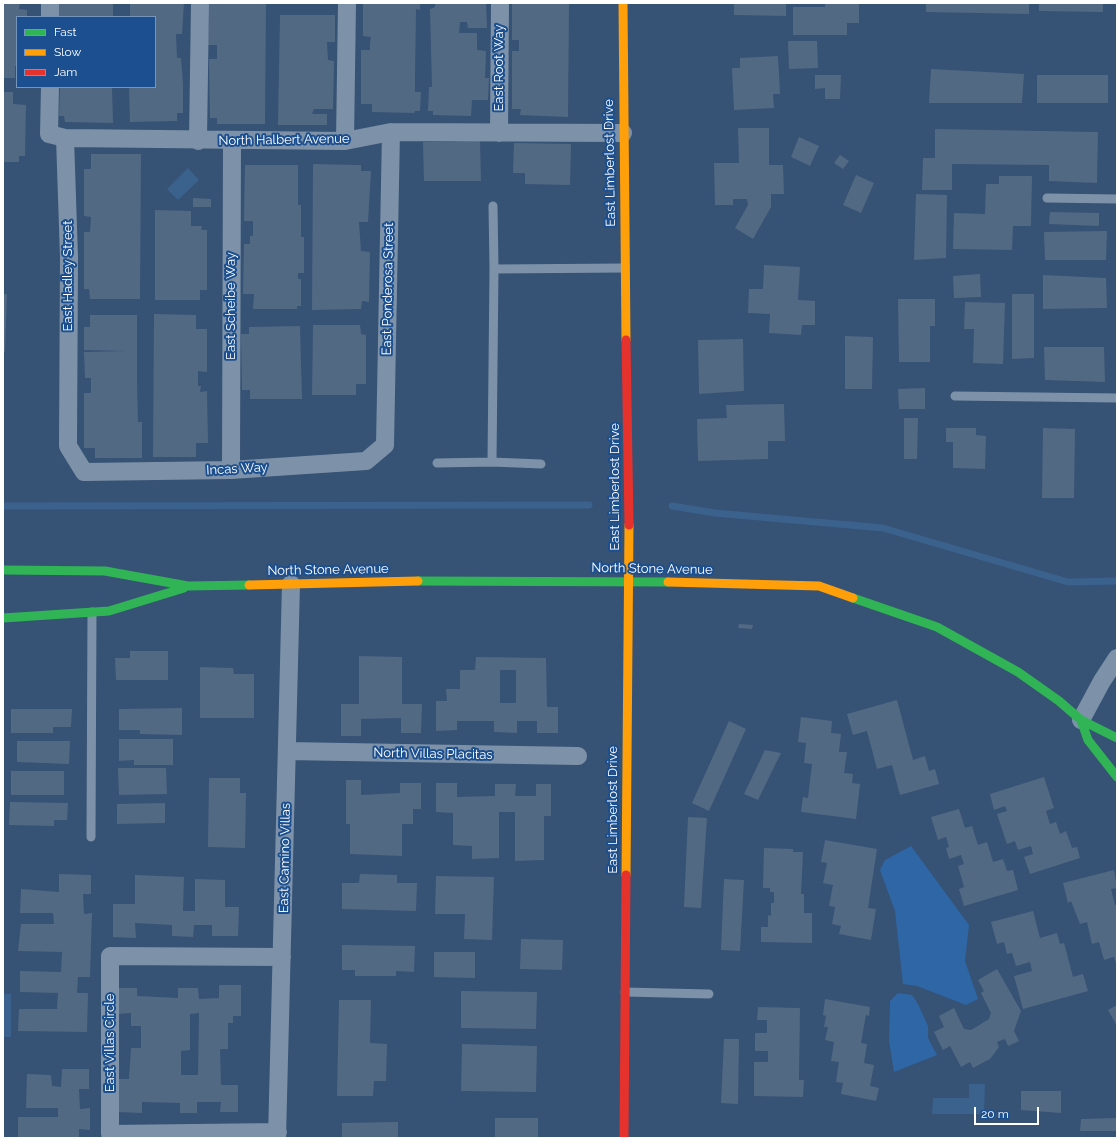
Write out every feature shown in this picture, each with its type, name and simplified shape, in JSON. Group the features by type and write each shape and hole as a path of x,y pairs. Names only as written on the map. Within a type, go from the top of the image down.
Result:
{"main road":[{"name":"East Limberlost Drive","path":"623,3 623,133 628,497 624,1138"},
{"name":"North Stone Avenue","path":"3,570 105,571 188,586 459,580 819,586 937,627 1018,672 1059,701 1081,720 1117,738"},
{"name":"North Stone Avenue","path":"3,618 109,611 188,586"},
{"name":"North Stone Avenue","path":"1081,720 1088,740 1117,777"}],"street":[{"path":"50,3 50,16"},
{"path":"198,141 200,3"},
{"path":"345,141 347,3"},
{"name":"East Root Way","path":"499,133 500,3"},
{"path":"50,88 49,134 65,138"},
{"name":"North Halbert Avenue","path":"65,138 198,141 345,141 391,132 623,133"},
{"name":"East Ponderosa Street","path":"385,445 391,132"},
{"name":"East Hadley Street","path":"65,138 69,257 68,446 84,472"},
{"name":"East Scheibe Way","path":"231,470 232,141"},
{"name":"Incas Way","path":"84,472 231,470 366,461 385,445"},
{"name":"East Camino Villas","path":"278,1135 291,584"},
{"path":"1081,720 1102,680 1117,658"},
{"name":"North Villas Placitas","path":"287,751 578,756"},
{"name":"East Villas Circle","path":"278,1135 110,1134 110,956 282,957"}],"lane":[{"path":"1047,198 1117,199"},
{"path":"492,462 494,269 493,206"},
{"path":"494,269 625,268"},
{"path":"955,396 1117,398"},
{"path":"437,463 492,462 541,464"},
{"path":"91,837 92,612"},
{"path":"625,992 709,994"}],"shaded area":[{"path":"188,168 199,180 178,200 167,189"},
{"path":"911,846 969,925 965,961 978,999 966,1005 917,986 903,984 895,911 880,870 885,860"},
{"path":"898,993 912,995 918,1004 928,1026 928,1038 937,1055 894,1072 889,1041 890,1001"},
{"path":"3,994 11,994 11,1037 3,1037"},
{"path":"969,1084 985,1084 984,1114 932,1114 933,1098 969,1098"}],"building":[{"path":"3,3 20,3 19,9 27,10 27,16 16,16 15,78 3,78"},
{"path":"57,3 113,3 113,16 57,16"},
{"path":"130,3 184,3 182,34 176,34 177,58 181,58 183,84 183,113 177,113 177,121 130,122 129,88 156,88 156,16 130,16"},
{"path":"209,3 266,3 265,124 217,124 217,118 210,118 209,59 217,59 217,45 208,45"},
{"path":"363,3 420,3 420,10 416,9 415,92 421,92 420,111 415,111 414,113 372,112 372,104 361,104 361,50 370,50 371,37 363,36"},
{"path":"435,3 486,3 487,28 468,28 467,22 460,22 459,33 477,33 477,50 486,51 485,78 489,78 488,100 472,100 471,116 433,115 433,111 428,111 429,87 432,87 430,9 435,7"},
{"path":"512,3 569,3 568,117 520,115 521,109 512,109 512,51 519,51 519,40 512,40"},
{"path":"734,3 786,3 786,16 734,15"},
{"path":"825,3 859,3 859,23 847,23 847,35 793,35 793,7 825,7"},
{"path":"926,3 1029,3 1029,14 926,12"},
{"path":"1039,3 1103,3 1103,12 1039,11"},
{"path":"280,15 335,15 335,42 327,42 328,60 334,61 333,109 314,109 312,114 327,114 327,125 278,125"},
{"path":"788,41 817,41 818,68 789,69"},
{"path":"778,56 780,94 773,94 774,108 734,110 732,68 740,68 740,58"},
{"path":"931,69 1024,74 1022,103 929,103"},
{"path":"815,75 841,75 840,99 825,99 825,88 815,89"},
{"path":"1037,75 1108,75 1108,103 1037,103"},
{"path":"60,88 112,88 113,123 65,122 64,116 59,116"},
{"path":"3,92 13,92 13,104 26,105 25,156 19,156 19,162 3,162"},
{"path":"738,128 769,128 769,165 783,165 784,194 771,194 771,207 753,239 735,228 748,205 747,199 733,199 733,205 715,205 714,163 739,163"},
{"path":"935,129 1098,132 1097,183 1049,181 1049,165 952,164 952,190 922,190 923,158 935,158"},
{"path":"799,137 819,146 810,166 791,157"},
{"path":"480,141 481,181 424,181 423,142"},
{"path":"514,143 571,144 570,185 525,184 525,173 513,173"},
{"path":"91,154 141,154 140,299 90,299 89,289 84,289 84,232 90,232 91,217 84,216 84,169 91,169"},
{"path":"840,155 849,161 843,169 834,163"},
{"path":"313,164 361,165 361,171 371,171 368,222 359,222 361,251 370,252 369,302 362,301 361,309 312,310"},
{"path":"245,165 298,165 298,205 301,205 301,237 304,237 304,273 298,273 298,279 301,279 301,306 297,306 297,309 253,309 254,294 243,294 244,244 250,244 250,236 253,236 253,221 244,221"},
{"path":"856,175 874,183 861,213 843,205"},
{"path":"999,176 1032,176 1031,226 1013,226 1012,250 953,249 954,213 985,214 986,184 999,184"},
{"path":"916,194 947,195 946,258 914,260"},
{"path":"193,198 211,199 211,207 193,207"},
{"path":"155,210 191,211 191,226 202,226 201,230 207,230 207,290 200,290 200,300 155,300"},
{"path":"1050,212 1099,213 1099,226 1049,224"},
{"path":"1107,231 1106,260 1045,260 1044,232"},
{"path":"764,265 800,267 798,300 815,301 815,325 802,325 801,335 769,333 770,314 748,313 749,289 763,289"},
{"path":"980,274 981,297 954,298 953,276"},
{"path":"1043,275 1106,278 1107,308 1043,309"},
{"path":"3,294 7,294 5,352 3,351"},
{"path":"1012,294 1034,294 1034,358 1012,359"},
{"path":"898,299 935,299 935,326 930,326 930,362 899,362"},
{"path":"965,302 1005,303 1003,364 973,363 974,329 964,329"},
{"path":"154,314 196,315 196,329 207,329 207,372 198,371 198,386 201,386 200,392 207,391 208,443 196,443 196,457 153,457"},
{"path":"90,315 137,315 138,422 142,422 142,458 95,458 95,448 84,448 84,393 91,393 91,378 85,378 84,352 126,351 84,350 84,327 90,327"},
{"path":"313,325 360,325 361,334 366,335 366,384 356,384 356,395 312,395"},
{"path":"300,326 302,399 250,399 250,390 242,390 241,334 249,334 249,327"},
{"path":"845,336 873,337 872,389 845,389"},
{"path":"743,339 744,391 699,394 698,340"},
{"path":"1044,347 1104,347 1105,382 1045,380"},
{"path":"925,388 925,409 899,409 898,389"},
{"path":"784,404 785,441 768,441 768,459 698,461 697,419 727,418 726,405"},
{"path":"904,418 918,418 917,459 904,459"},
{"path":"946,428 976,428 976,435 986,436 985,469 953,468 953,442 946,442"},
{"path":"1043,428 1075,429 1074,498 1042,498"},
{"path":"739,624 753,625 752,629 738,628"},
{"path":"130,651 168,651 168,680 116,680 115,658 130,658"},
{"path":"359,656 402,657 402,704 422,704 421,733 401,733 401,718 361,719 361,736 341,736 341,704 359,704"},
{"path":"476,657 546,658 547,707 558,707 558,733 537,733 537,721 517,721 517,733 494,732 494,721 457,721 457,730 436,731 436,701 447,701 446,689 460,689 460,670 475,670","holes":["500,670 516,670 516,703 500,703"]},
{"path":"200,667 233,668 234,674 254,674 254,718 200,718"},
{"path":"897,700 913,760 925,756 929,771 935,769 939,784 900,795 892,765 877,769 867,731 853,735 847,714"},
{"path":"182,708 182,735 140,734 140,730 119,730 119,709"},
{"path":"11,709 72,709 71,727 53,727 53,733 11,733"},
{"path":"801,717 832,721 831,733 841,734 839,752 847,752 844,773 853,774 852,783 860,784 856,819 801,812 803,797 808,798 812,764 804,763 806,743 798,742"},
{"path":"729,721 746,729 709,811 692,803"},
{"path":"119,739 173,739 173,765 134,765 134,760 119,761"},
{"path":"17,741 70,741 69,764 17,762"},
{"path":"765,750 781,753 758,800 744,794"},
{"path":"118,768 166,768 167,794 119,795"},
{"path":"11,771 64,771 64,795 11,795"},
{"path":"1044,777 1054,808 1046,811 1050,824 1056,822 1060,834 1066,831 1072,848 1077,847 1080,858 1030,874 1024,857 1033,854 1031,846 1018,850 1015,841 1007,844 997,814 1007,811 1005,806 994,810 990,794"},
{"path":"209,778 240,778 240,793 246,793 245,848 208,847"},
{"path":"346,780 361,780 361,795 400,793 400,783 421,783 421,809 413,809 413,824 402,824 402,856 350,854 350,824 346,824"},
{"path":"436,783 457,783 457,797 495,796 495,784 516,784 515,796 536,796 536,784 551,784 551,816 544,816 544,860 515,861 515,812 499,812 499,858 472,859 472,846 453,845 453,813 436,812"},
{"path":"10,802 68,803 67,820 54,820 54,826 9,825"},
{"path":"165,803 165,823 117,824 117,804"},
{"path":"959,809 965,828 972,826 978,845 987,842 993,862 1003,859 1007,871 1013,870 1018,890 964,906 959,889 964,887 958,866 964,864 961,855 949,859 946,848 949,847 946,837 938,840 931,817"},
{"path":"688,817 707,818 701,908 684,907"},
{"path":"825,840 877,849 868,908 876,909 871,940 839,934 841,926 832,924 835,907 829,906 833,885 823,883 827,863 821,862"},
{"path":"764,848 793,849 793,852 803,852 801,894 804,894 804,913 812,913 812,943 761,942 761,927 768,927 768,915 771,916 771,903 774,903 774,892 770,892 770,888 763,888"},
{"path":"1114,870 1117,888 1111,889 1115,905 1117,905 1117,966 1114,957 1104,960 1099,942 1092,944 1087,922 1080,924 1071,901 1068,903 1063,883"},
{"path":"59,874 91,875 91,894 83,894 84,914 92,913 90,977 78,977 77,993 88,993 87,1032 18,1031 19,1009 57,1009 58,993 20,992 20,971 61,972 62,952 18,951 21,924 54,924 53,913 20,913 21,889 59,892"},
{"path":"360,874 397,875 397,883 417,883 416,911 342,909 342,883 359,883"},
{"path":"135,875 184,877 183,911 195,911 195,879 225,880 225,907 239,907 238,936 212,936 212,925 194,925 193,937 172,936 172,925 135,923 136,938 113,937 113,904 135,904"},
{"path":"436,876 494,877 492,940 464,939 465,914 435,914"},
{"path":"724,879 744,880 740,951 721,950"},
{"path":"1033,911 1040,938 1057,933 1060,944 1064,943 1073,977 1083,974 1088,991 1023,1009 1014,976 1032,971 1030,962 1016,966 1012,953 1007,954 1004,942 997,944 991,922"},
{"path":"521,939 563,940 562,970 520,969"},
{"path":"342,945 415,946 414,972 396,971 396,976 355,976 355,970 342,970"},
{"path":"434,952 475,952 475,978 434,977"},
{"path":"997,969 1021,1011 1014,1031 1019,1041 1008,1046 1005,1039 997,1042 999,1047 990,1059 973,1068 970,1062 961,1067 950,1046 943,1050 934,1032 944,1027 939,1016 954,1008 964,1029 971,1030 989,1019 991,1013 981,993 984,991 978,980"},
{"path":"219,985 241,985 241,1016 233,1016 233,1023 228,1023 228,1049 220,1049 221,1085 238,1085 238,1112 220,1112 221,1102 197,1102 197,1113 180,1113 180,1103 142,1102 142,1113 117,1112 118,1079 129,1079 131,1048 141,1048 141,1026 131,1026 131,1013 118,1014 118,988 137,988 137,996 178,998 178,988 198,988 199,999 219,998","holes":["199,1013 198,1075 181,1075 181,1051 190,1050 190,1014"]},
{"path":"461,991 537,992 536,1029 461,1028"},
{"path":"825,999 870,1007 869,1016 866,1015 861,1043 867,1044 864,1063 874,1065 870,1086 879,1088 876,1101 841,1094 843,1083 836,1082 839,1062 831,1061 834,1042 825,1040 828,1027 824,1027 826,1016 823,1015"},
{"path":"339,1000 371,1000 370,1043 387,1044 386,1081 374,1081 373,1096 337,1096"},
{"path":"1117,1005 1117,1026 1108,1010"},
{"path":"758,1007 800,1008 799,1080 804,1080 803,1097 754,1096 754,1062 768,1062 768,1051 755,1051 755,1033 767,1033 767,1020 757,1020"},
{"path":"724,1039 739,1039 738,1104 721,1103"},
{"path":"462,1044 537,1046 536,1092 461,1091"},
{"path":"62,1069 89,1069 89,1089 79,1089 80,1109 90,1108 90,1130 79,1129 79,1138 18,1138 18,1117 58,1117 58,1108 26,1108 27,1074 51,1075 52,1086 61,1087"},
{"path":"1021,1091 1061,1091 1061,1113 1021,1110"},
{"path":"495,1118 538,1118 538,1138 495,1138"},
{"path":"1117,1118 1117,1131 1080,1131 1081,1119"},
{"path":"398,1122 398,1138 342,1138 342,1123"}],"waterway":[{"path":"3,506 589,505"},
{"path":"672,506 715,513 883,528 1068,582 1117,581"}],"traffic: fast":[{"path":"3,570 105,571 188,586 249,585"},
{"path":"418,581 668,582"},
{"path":"3,618 109,611 184,588"},
{"path":"853,598 937,627 1018,672 1059,701 1081,720 1117,738"},
{"path":"1081,720 1088,740 1117,777"}],"traffic: slow":[{"path":"623,3 626,340"},
{"path":"626,875 629,525"},
{"path":"249,585 418,581"},
{"path":"668,582 819,586 853,598"}],"traffic: jam":[{"path":"626,340 629,525"},
{"path":"624,1138 626,875"}]}
